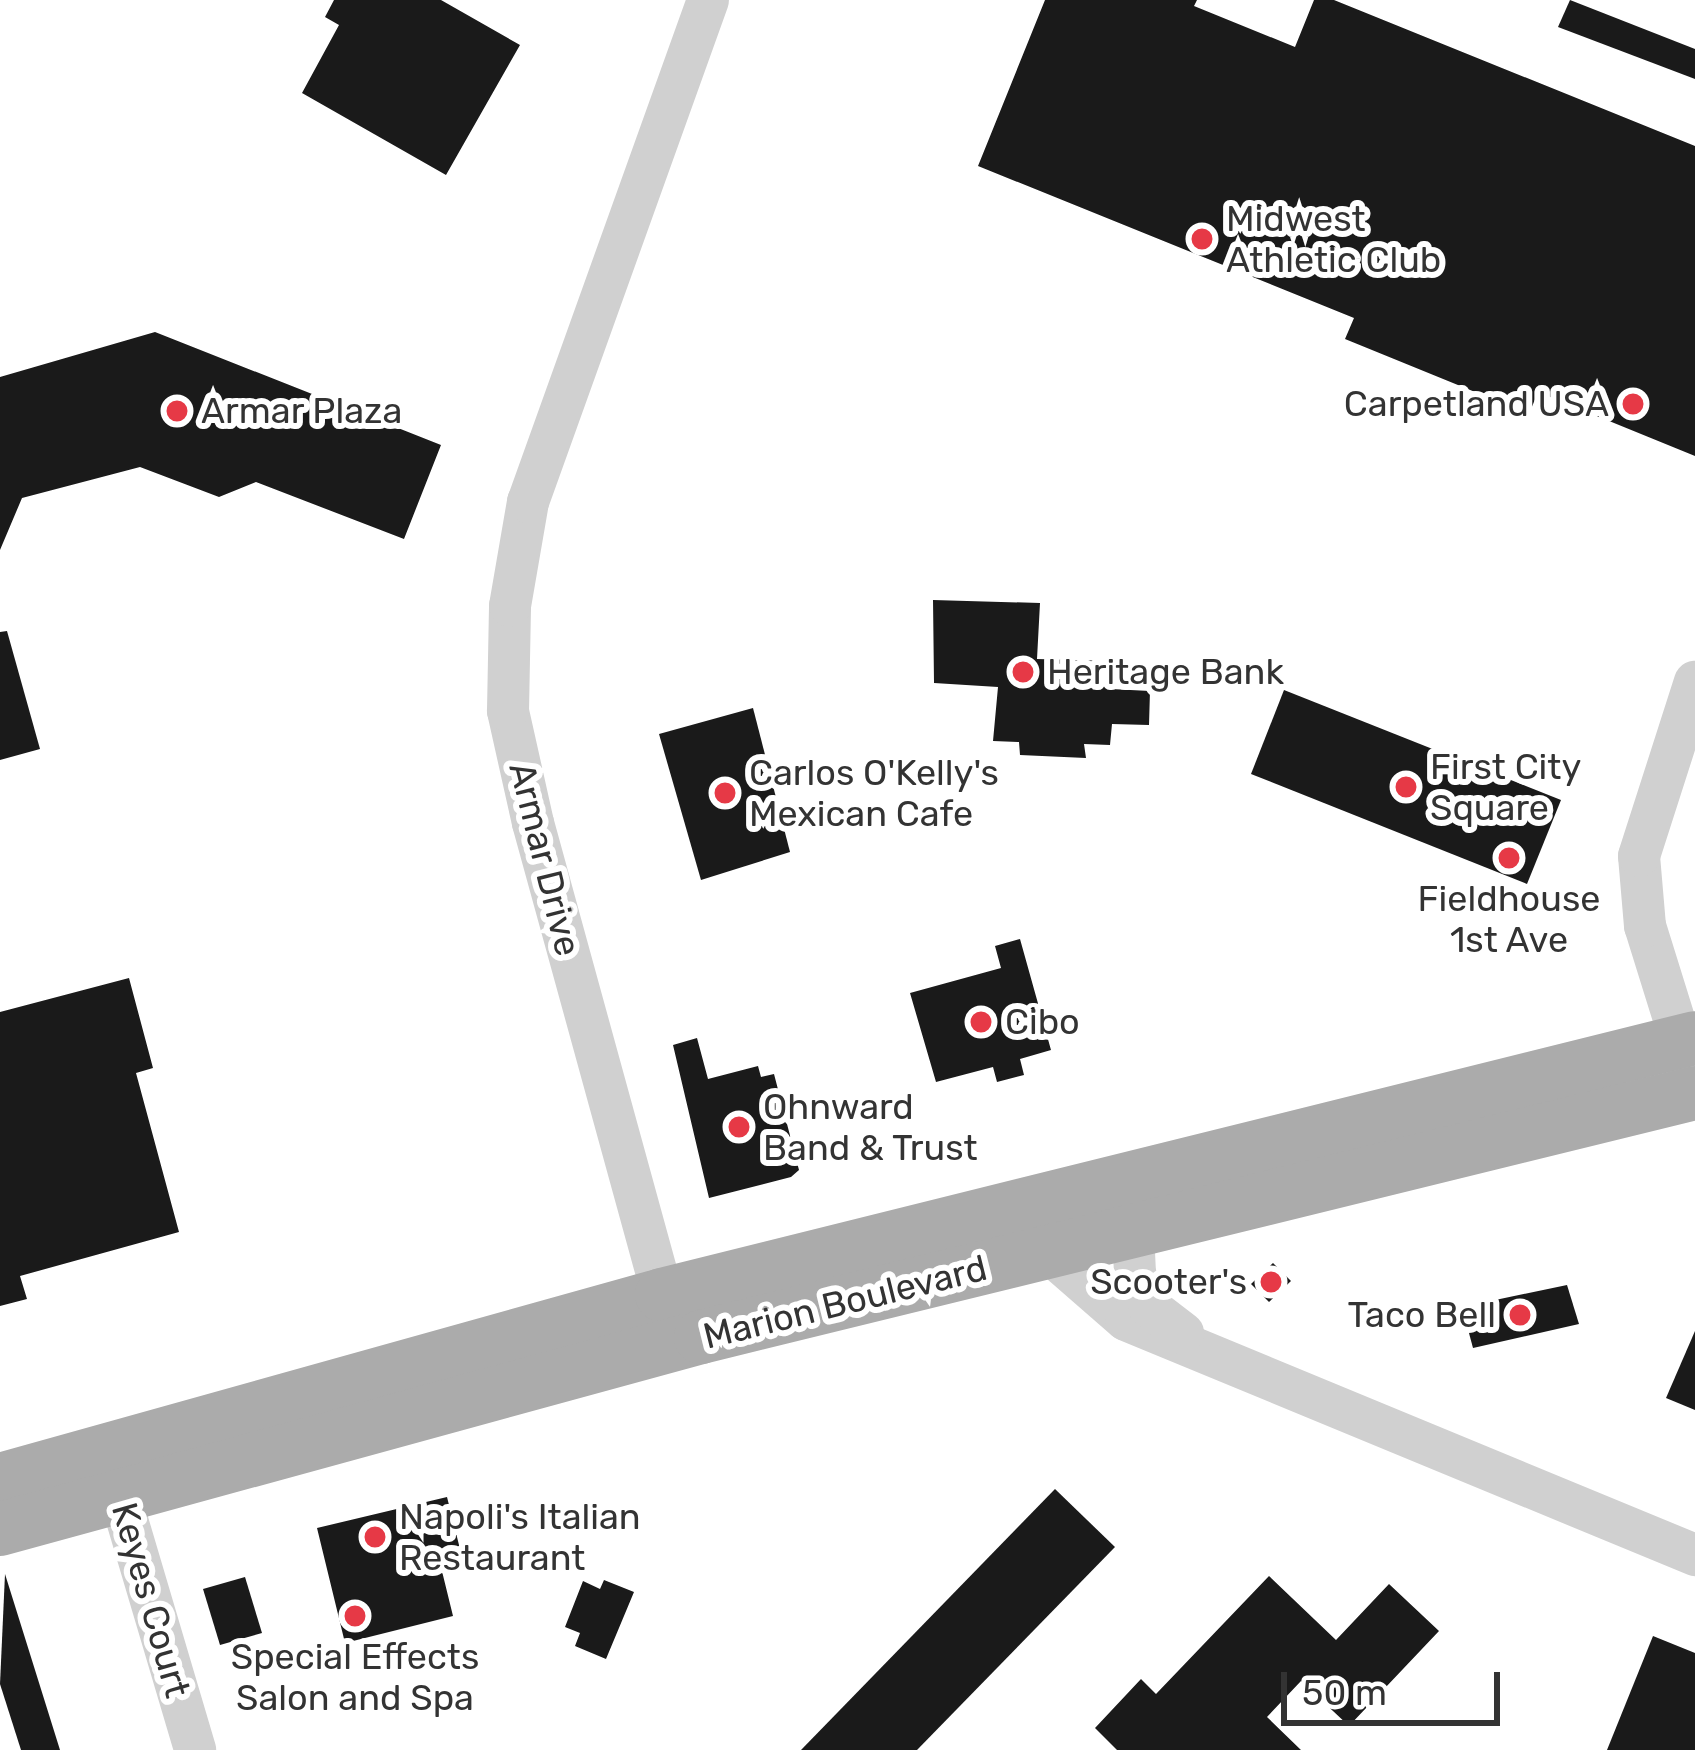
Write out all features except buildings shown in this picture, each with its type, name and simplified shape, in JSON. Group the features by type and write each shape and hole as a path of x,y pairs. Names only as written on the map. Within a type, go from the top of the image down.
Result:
{"main road":[{"name":"Marion Boulevard","path":"1041,1228 1133,1231 1691,1065"},
{"name":"Marion Boulevard","path":"0,1529 113,1473 669,1319 1691,1065"},
{"name":"Marion Boulevard","path":"0,1480 113,1473"}],"street":[{"name":"Armar Drive","path":"669,1319 508,711 510,606 528,502 708,0"},
{"path":"1691,1065 1645,926 1639,856 1695,682"},
{"path":"1041,1228 1126,1320 1695,1555"},
{"path":"1133,1231 1135,1274 1149,1306 1207,1353"},
{"name":"Keyes Court","path":"113,1473 195,1750"}],"place":[{"name":"Midwest Athletic Club","path":"1202,239"},
{"name":"Carpetland USA","path":"1633,404"},
{"name":"Armar Plaza","path":"177,411"},
{"name":"Heritage Bank","path":"1023,672"},
{"name":"First City Square","path":"1406,787"},
{"name":"Carlos O'Kelly's Mexican Cafe","path":"725,793"},
{"name":"Fieldhouse 1st Ave","path":"1509,858"},
{"name":"Cibo","path":"981,1022"},
{"name":"Ohnward Band & Trust","path":"739,1127"},
{"name":"Scooter's","path":"1271,1282"},
{"name":"Taco Bell","path":"1520,1315"},
{"name":"Napoli's Italian Restaurant","path":"375,1537"},
{"name":"Special Effects Salon and Spa","path":"355,1616"}]}
